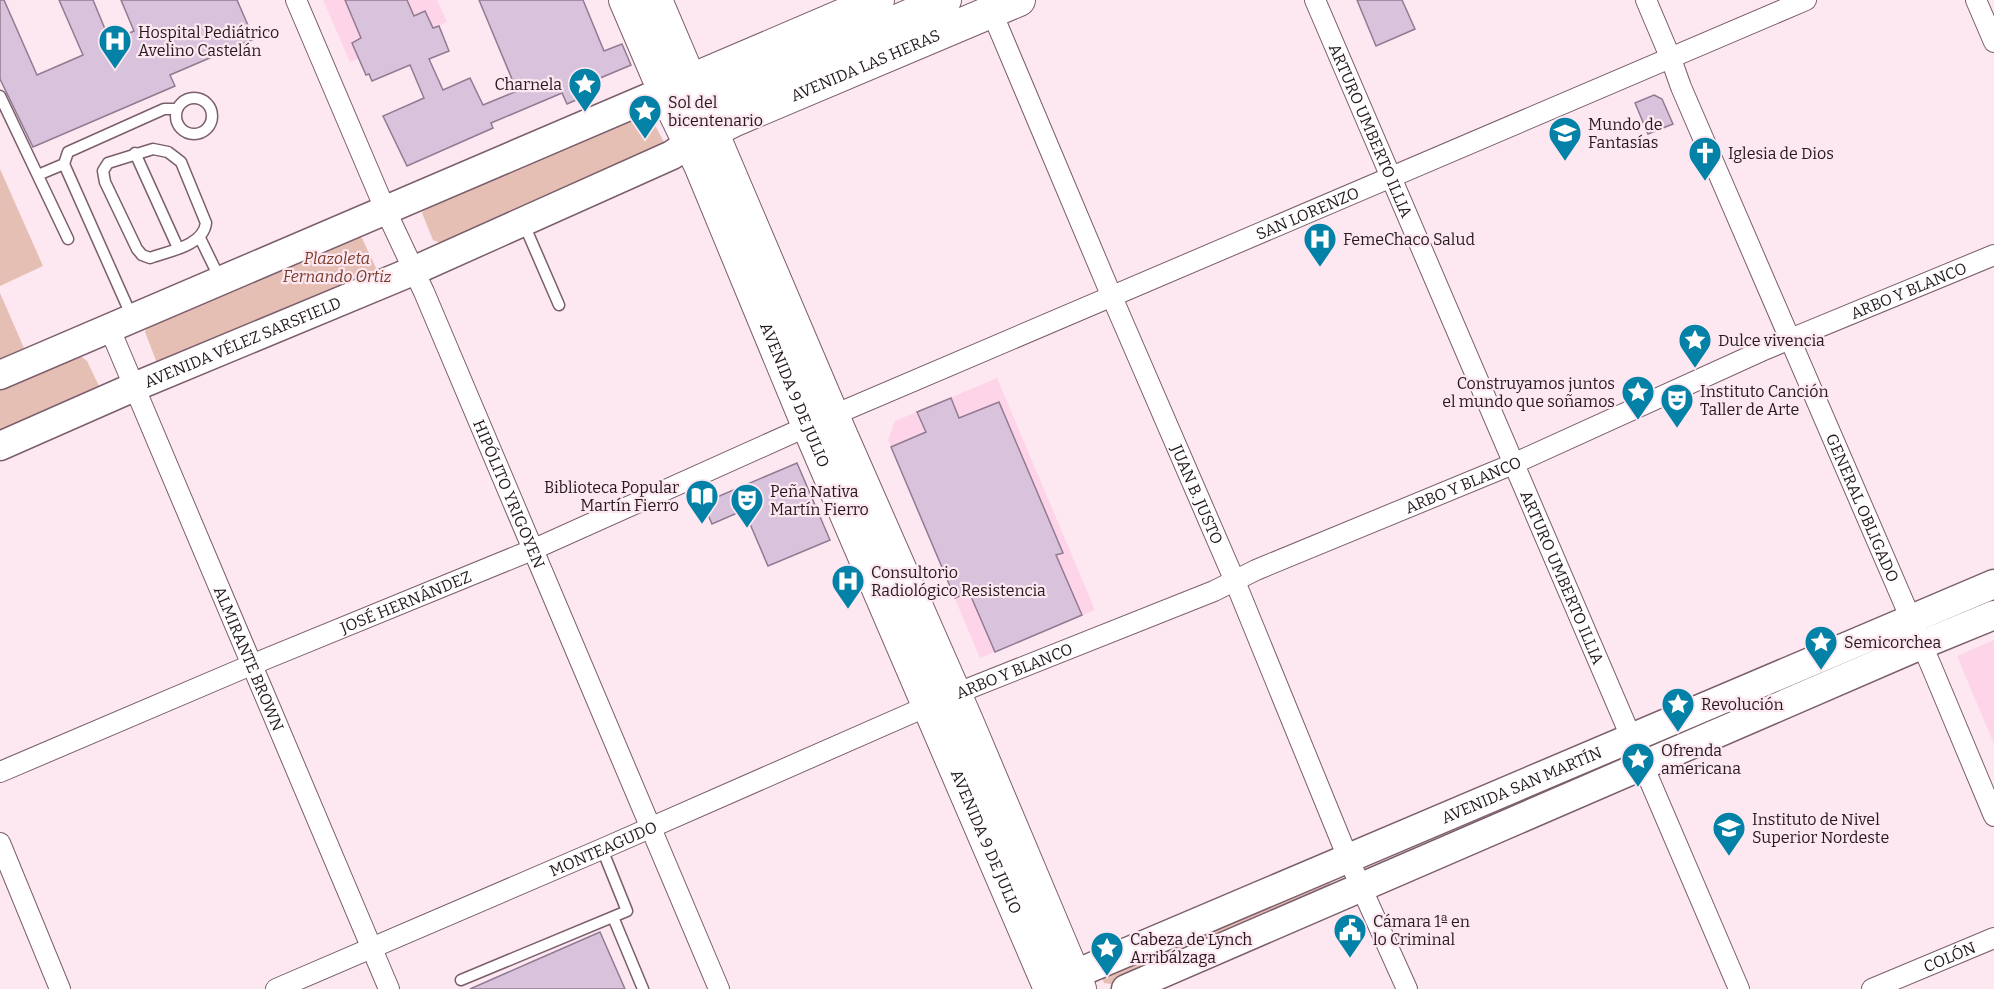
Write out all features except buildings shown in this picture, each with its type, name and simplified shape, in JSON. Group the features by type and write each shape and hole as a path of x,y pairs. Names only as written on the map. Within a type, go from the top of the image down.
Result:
{"main road":[{"name":"AVENIDA 9 DE JULIO","path":"625,0 692,110"},
{"name":"AVENIDA 9 DE JULIO","path":"656,0 692,110 821,421 942,700 1058,985"},
{"path":"0,375 384,209 692,110 878,0"},
{"name":"AVENIDA LAS HERAS","path":"692,110 945,0"},
{"name":"AVENIDA LAS HERAS","path":"692,110 1000,4"},
{"name":"AVENIDA VÉLEZ SARSFIELD","path":"0,446 134,387 413,271 672,155 692,110"},
{"name":"AVENIDA SAN MARTÍN","path":"1126,989 1362,889 1642,765 1916,632 1994,584"},
{"name":"AVENIDA SAN MARTÍN","path":"1058,985 1630,738 1916,632 1994,615"}],"street":[{"name":"HIPÓLITO YRIGOYEN","path":"296,0 719,989"},
{"name":"ARTURO UMBERTO ILLIA","path":"1315,0 1739,989"},
{"name":"GENERAL OBLIGADO","path":"1646,0 1681,87 1994,816"},
{"name":"SAN LORENZO","path":"821,421 1806,0"},
{"path":"1976,0 1994,42"},
{"name":"JUAN B. JUSTO","path":"1000,4 1112,297 1234,579 1348,858 1407,989"},
{"name":"ARBO Y BLANCO","path":"942,700 1214,591 1234,579 1513,464 1790,340 1994,255"},
{"name":"ALMIRANTE BROWN","path":"120,322 134,387 389,989"},
{"name":"JOSÉ HERNÁNDEZ","path":"0,772 251,665 532,550 821,421"},
{"name":"MONTEAGUDO","path":"276,989 942,700"},
{"path":"0,843 60,989"},
{"name":"COLÓN","path":"1872,989 1994,938"}],"lane":[{"path":"0,96 68,238"},
{"path":"120,322 64,164 68,152 164,109 177,109"},
{"path":"153,149 168,152 181,162 206,224 205,231 200,238 150,258 142,255 105,182 104,171 108,163 153,149"},
{"path":"135,153 178,248"},
{"path":"38,175 64,164"},
{"path":"523,222 560,304"},
{"path":"200,238 220,279"},
{"path":"461,980 627,911 602,849"},
{"path":"612,917 643,989"}],"shaded area":[{"path":"323,0 437,0 447,22 350,62"},
{"path":"997,378 1095,610 980,658 888,440 895,421"},
{"path":"1994,640 1994,744 1957,656"}],"green space":[{"path":"635,110 650,116 664,142 659,157 451,247 433,240 422,213 433,198"},
{"path":"0,169 43,266 0,286"},
{"name":"Plazoleta Fernando Ortiz","path":"350,233 362,238 376,268 374,279 157,363 145,332 150,320"},
{"path":"0,293 24,348 0,359"},
{"path":"75,352 87,361 100,388 0,438 0,384"},
{"path":"1327,877 1331,884 1328,891 1111,984 1104,983 1101,975"}],"place":[{"name":"Hospital Pediátrico Avelino Castelán","path":"115,70"},
{"name":"Charnela","path":"585,113"},
{"name":"Sol del bicentenario","path":"645,140"},
{"name":"Mundo de Fantasías","path":"1565,162"},
{"name":"Iglesia de Dios","path":"1705,182"},
{"name":"FemeChaco Salud","path":"1320,268"},
{"name":"Dulce vivencia","path":"1695,369"},
{"name":"Construyamos juntos el mundo que soñamos","path":"1638,421"},
{"name":"Instituto Canción Taller de Arte","path":"1677,429"},
{"name":"Biblioteca Popular Martín Fierro","path":"702,525"},
{"name":"Peña Nativa Martín Fierro","path":"747,529"},
{"name":"Consultorio Radiológico Resistencia","path":"848,610"},
{"name":"Semicorchea","path":"1821,671"},
{"name":"Revolución","path":"1678,733"},
{"name":"Ofrenda americana","path":"1638,788"},
{"name":"Instituto de Nivel Superior Nordeste","path":"1729,857"},
{"name":"Cámara 1ª en lo Criminal","path":"1350,959"},
{"name":"Cabeza de Lynch Arribálzaga","path":"1107,977"}]}
